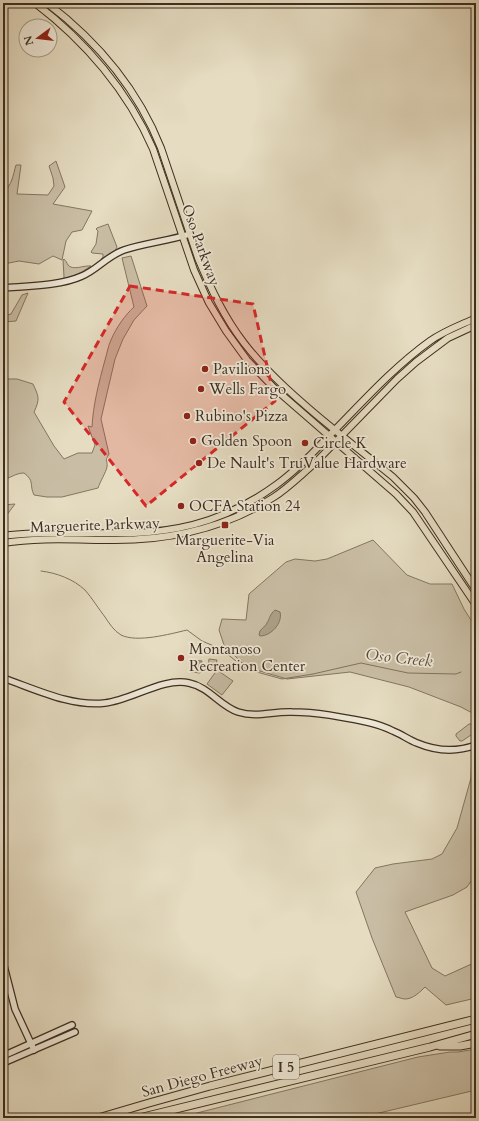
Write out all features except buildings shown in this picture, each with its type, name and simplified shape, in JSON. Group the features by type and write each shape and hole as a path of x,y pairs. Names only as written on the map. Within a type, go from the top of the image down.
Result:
{"highway":[{"path":"449,1026 476,1015"},
{"name":"San Diego Freeway","path":"98,1118 204,1088 476,1019"},
{"name":"San Diego Freeway","path":"139,1118 430,1047 476,1034"},
{"path":"430,1047 460,1046 476,1043"}],"main road":[{"name":"Oso Parkway","path":"35,3 63,26 86,49 131,107 153,149 194,270 203,291 226,331 251,364 274,388 406,504 473,595 476,605"},
{"name":"Oso Parkway","path":"47,3 73,23 94,45 118,72 136,99 161,148 198,258 216,299 245,345 282,385 393,477 414,498 425,512 476,590"},
{"name":"Marguerite Parkway","path":"3,536 53,533 139,534 173,530 201,523 240,508 276,486 303,462 400,365 422,347 442,334 476,318"},
{"name":"Marguerite Parkway","path":"3,543 30,540 147,539 174,535 214,525 243,514 275,496 314,464 397,379 428,352 448,338 476,325"}],"street":[{"path":"3,288 54,284 71,281 84,276 108,258 123,250 190,234"},
{"path":"3,678 57,697 89,704 106,703 119,700 168,683 189,682 199,686 237,712 254,715 289,712 324,714 379,725 417,743 432,748 452,750 476,745"},
{"path":"3,962 16,1009 32,1047"},
{"path":"3,1063 72,1025"},
{"path":"3,1056 75,1032"}],"highlighted area":[{"path":"130,286 253,304 275,401 146,506 64,402"}],"shaded area":[{"path":"56,161 65,187 53,204 92,211 82,230 72,232 66,241 62,260 53,256 39,264 19,261 3,263 3,192 10,183 16,165 21,165 17,194 48,195 54,186 49,166"},
{"path":"108,224 117,247 115,251 101,259 103,254 91,252 96,244 98,231 96,229"},
{"path":"131,256 147,306 134,320 123,339 115,359 101,419 109,454 106,460 106,469 98,488 62,497 47,497 34,495 30,478 24,473 3,480 4,379 17,379 33,384 38,398 34,412 54,446 64,459 78,453 92,453 95,445 88,426 92,427 97,394 108,347 118,326 134,307 122,258"},
{"path":"64,259 70,267 73,268 91,266 77,275 64,279"},
{"path":"28,293 16,321 3,322 3,316 11,314 22,295"},
{"path":"15,504 6,516 3,517 3,505"},
{"path":"373,540 407,575 430,584 452,584 464,609 476,628 476,715 461,707 409,687 350,672 287,679 246,667 224,645 219,630 222,619 246,620 249,594 286,562 295,559 315,561 327,559"},
{"path":"275,610 280,612 280,620 278,624 268,634 260,636 260,631"},
{"path":"209,659 217,660 215,670 208,668"},
{"path":"194,660 202,661 200,673 191,672"},
{"path":"217,670 233,681 222,695 207,684"},
{"path":"471,724 475,730 474,733 460,741 456,734"},
{"path":"476,752 476,874 467,887 453,895 405,912 432,968 445,976 476,962 476,998 446,1005 425,987 411,998 405,999 396,997 372,938 356,892 375,868 432,859 442,854 457,828 471,778 472,754"},
{"path":"476,1049 476,1090 358,1118 186,1118 185,1116 418,1057"}],"waterway":[{"name":"Oso Creek","path":"41,571 64,577 80,586 88,593 112,627 121,635 144,638 187,630 202,641 221,649 246,669 282,679 313,674 361,663 408,673 456,674 461,672"}],"place":[{"name":"Pavilions","path":"205,369"},
{"name":"Wells Fargo","path":"201,389"},
{"name":"Rubino's Pizza","path":"187,416"},
{"name":"Golden Spoon","path":"193,441"},
{"name":"Circle K","path":"305,443"},
{"name":"De Nault's TruValue Hardware","path":"199,463"},
{"name":"OCFA Station 24","path":"181,506"},
{"name":"Marguerite-Via Angelina","path":"225,525"},
{"name":"Montanoso Recreation Center","path":"181,658"}]}
